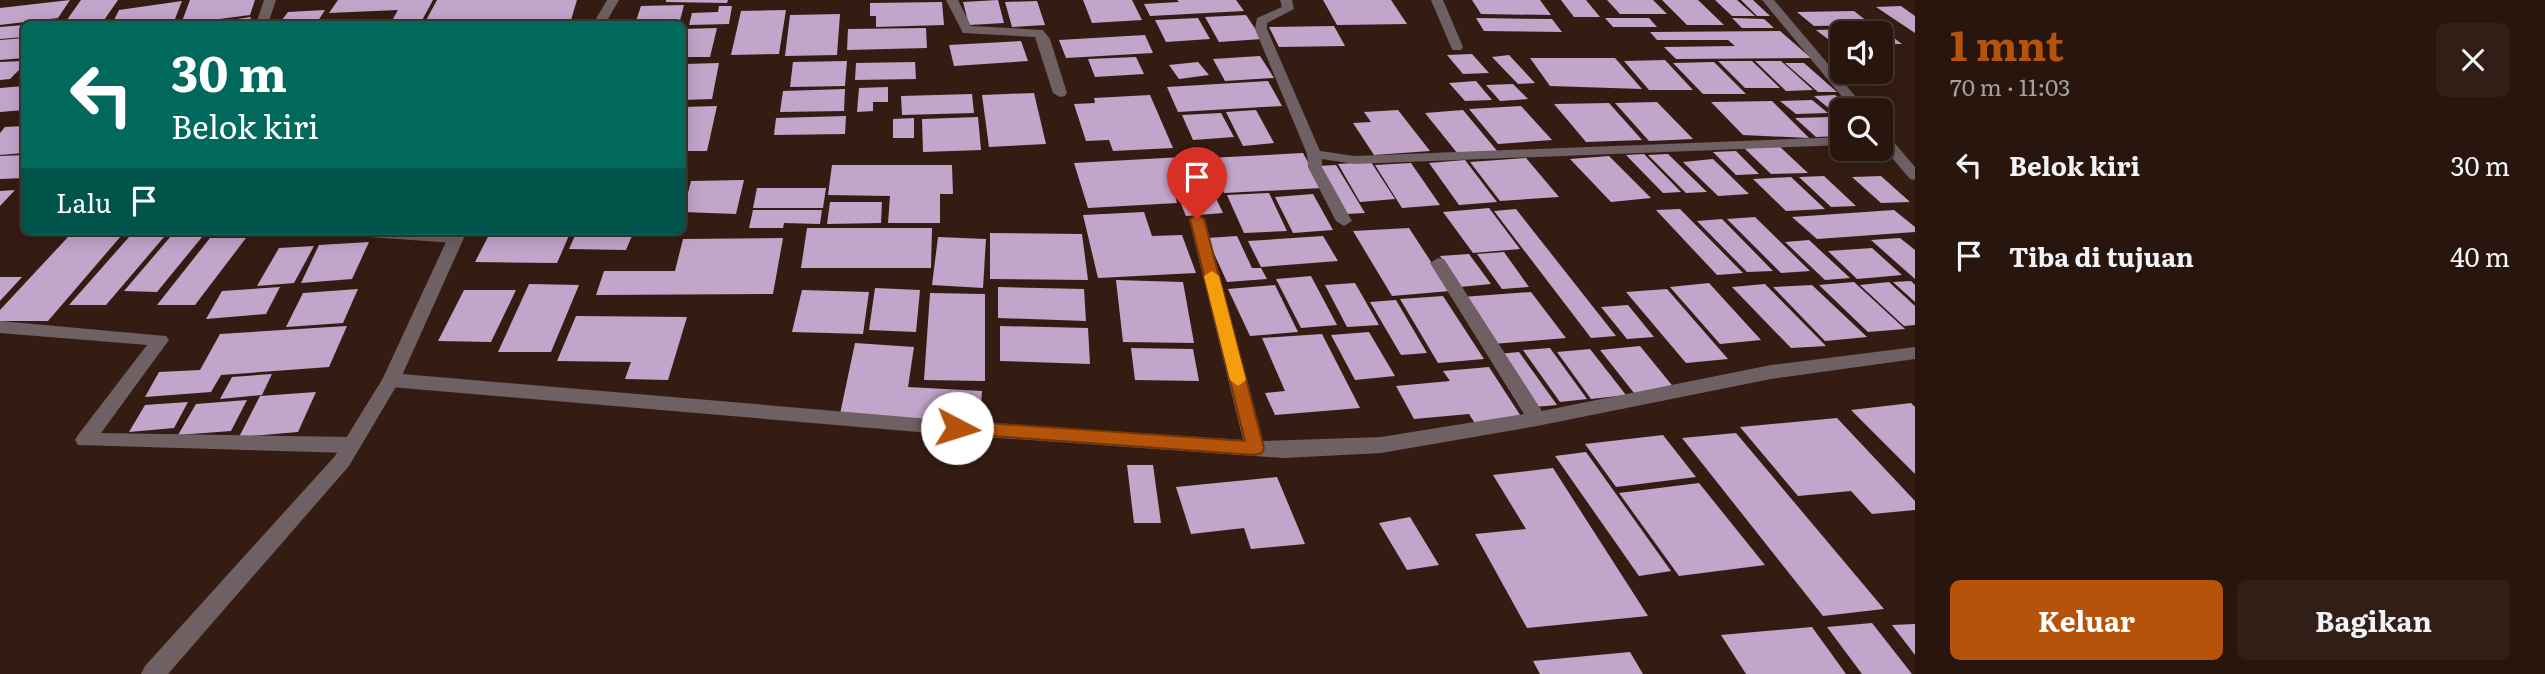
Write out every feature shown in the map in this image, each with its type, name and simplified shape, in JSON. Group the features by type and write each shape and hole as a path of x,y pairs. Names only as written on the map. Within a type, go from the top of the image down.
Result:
{"street":[{"path":"263,21 270,0"},
{"path":"601,21 613,0"},
{"path":"952,0 967,30 1039,33 1044,39 1060,93"},
{"path":"1286,0 1288,9 1261,21 1261,29 1314,155 1315,167 1344,221"},
{"path":"1437,0 1457,47"},
{"path":"1768,0 1850,98"},
{"path":"1314,155 1355,160 1830,142"},
{"path":"1893,151 1915,176"},
{"path":"1197,219 1255,448"},
{"path":"153,674 342,461 391,380 456,235"},
{"path":"1438,263 1537,419"},
{"path":"0,327 160,340 85,440 351,445"},
{"path":"391,380 944,427 1284,450 1381,445 1537,419 1771,372 1915,354"}],"building":[{"path":"70,0 58,18 0,25 0,8"},
{"path":"81,0 118,0 103,21 66,21"},
{"path":"190,0 255,0 250,15 182,21"},
{"path":"338,0 433,0 422,21 392,21 398,10 329,13"},
{"path":"437,0 577,0 571,20 426,21"},
{"path":"666,0 728,0 727,3"},
{"path":"998,0 1004,23 969,25 963,2"},
{"path":"1083,0 1132,0 1142,20 1092,23"},
{"path":"1177,0 1236,0 1244,11 1150,16 1144,4 1179,2"},
{"path":"1323,0 1391,0 1407,24 1337,25"},
{"path":"1472,0 1540,0 1551,15 1481,14"},
{"path":"1561,0 1586,0 1600,17 1574,17"},
{"path":"1607,0 1653,0 1667,14 1620,14"},
{"path":"1662,0 1698,0 1724,25 1687,25"},
{"path":"1715,0 1737,0 1755,16 1732,16"},
{"path":"1741,0 1753,0 1770,16 1757,16"},
{"path":"182,1 174,21 114,21 119,10"},
{"path":"1037,1 1045,25 1012,27 1005,2"},
{"path":"942,2 944,25 876,27 876,16 870,16 870,3"},
{"path":"684,5 680,21 636,21 641,6"},
{"path":"719,6 732,6 729,24 689,25 692,13 718,12"},
{"path":"1901,6 1915,16 1915,33 1876,7"},
{"path":"325,10 318,21 281,21 288,12"},
{"path":"786,10 779,54 731,55 741,11"},
{"path":"1854,11 1867,21 1830,21 1830,26 1814,26 1797,12"},
{"path":"840,14 837,55 785,56 790,15"},
{"path":"1246,15 1262,39 1219,42 1205,17"},
{"path":"251,17 250,21 224,21"},
{"path":"1198,18 1210,39 1166,42 1155,20"},
{"path":"1476,18 1552,19 1562,32 1484,31"},
{"path":"1605,18 1649,18 1657,27 1613,27"},
{"path":"1732,18 1764,19 1774,28 1742,28"},
{"path":"21,25 21,37 0,39 0,27"},
{"path":"1334,26 1345,46 1279,47 1269,27"},
{"path":"717,28 710,57 686,57 686,29"},
{"path":"926,28 927,48 847,50 848,29"},
{"path":"1816,30 1830,30 1830,41"},
{"path":"1780,31 1811,58 1676,59 1664,47 1735,46 1728,40 1657,40 1650,32"},
{"path":"1145,35 1153,53 1066,58 1059,40"},
{"path":"1893,37 1902,44 1893,44"},
{"path":"21,38 21,58 0,60 0,40"},
{"path":"1021,41 1028,61 954,66 949,45"},
{"path":"1472,54 1489,73 1463,74 1447,55"},
{"path":"1509,55 1535,83 1518,84 1492,57"},
{"path":"1260,56 1274,78 1225,81 1213,59"},
{"path":"1136,57 1144,74 1095,77 1088,59"},
{"path":"1530,58 1615,58 1642,89 1550,86"},
{"path":"1665,60 1693,90 1649,90 1624,61"},
{"path":"21,61 21,68 10,79 0,80 0,62"},
{"path":"847,61 845,86 790,87 793,62"},
{"path":"1718,61 1752,61 1780,88 1745,88"},
{"path":"1755,61 1781,61 1813,90 1786,91"},
{"path":"915,62 916,79 855,80 856,63"},
{"path":"1198,62 1209,75 1179,79 1169,65"},
{"path":"1714,62 1746,94 1703,94 1673,63"},
{"path":"719,63 712,99 686,100 686,64"},
{"path":"1785,63 1804,63 1837,92 1818,92"},
{"path":"1268,81 1282,106 1178,112 1167,87"},
{"path":"1476,81 1492,100 1465,101 1449,83"},
{"path":"1513,84 1528,99 1500,101 1486,85"},
{"path":"21,86 21,110 0,112 0,88"},
{"path":"888,87 888,102 873,102 873,111 857,112 859,88"},
{"path":"845,89 844,111 780,112 783,91"},
{"path":"1034,93 1046,144 989,147 982,95"},
{"path":"972,94 974,113 902,115 901,96"},
{"path":"1150,95 1173,148 1113,151 1109,140 1086,141 1074,104 1095,103 1094,98"},
{"path":"1835,95 1839,98 1830,98 1830,109 1814,96"},
{"path":"1812,100 1828,113 1796,114 1780,101"},
{"path":"1772,101 1809,138 1743,135 1711,102"},
{"path":"1657,102 1693,139 1649,141 1615,103"},
{"path":"1609,103 1642,140 1586,142 1554,104"},
{"path":"717,106 707,151 686,151 686,107"},
{"path":"1521,106 1552,140 1498,144 1469,109"},
{"path":"1256,110 1274,143 1243,146 1226,112"},
{"path":"1398,110 1430,151 1374,155 1353,123 1371,122 1364,112"},
{"path":"1463,110 1498,152 1458,154 1425,113"},
{"path":"1221,113 1234,137 1193,140 1182,115"},
{"path":"846,116 845,134 774,135 776,118"},
{"path":"978,117 981,150 923,152 922,119"},
{"path":"1830,117 1830,136 1816,137 1795,118"},
{"path":"914,118 914,138 893,138 893,119"},
{"path":"21,126 21,153 0,155 0,133 5,127"},
{"path":"1778,145 1808,173 1771,174 1742,146"},
{"path":"1736,151 1759,174 1736,175 1713,152"},
{"path":"1303,153 1322,188 1224,193 1209,158"},
{"path":"1644,154 1681,192 1663,193 1626,155"},
{"path":"1668,154 1707,192 1686,193 1648,155"},
{"path":"21,155 21,178 0,179 0,156"},
{"path":"1609,156 1651,198 1611,202 1570,159"},
{"path":"1183,157 1199,194 1175,196 1177,203 1088,208 1074,163"},
{"path":"1526,158 1559,197 1500,201 1470,162"},
{"path":"1713,159 1749,194 1718,196 1683,162"},
{"path":"1465,160 1497,202 1459,205 1429,163"},
{"path":"1371,162 1395,199 1360,202 1338,164"},
{"path":"1411,163 1440,205 1402,208 1375,165"},
{"path":"832,165 952,165 953,194 940,194 940,223 888,223 890,196 828,195"},
{"path":"1336,165 1365,213 1346,214 1317,166"},
{"path":"1824,176 1856,206 1831,207 1799,177"},
{"path":"1881,176 1910,202 1881,203 1852,177"},
{"path":"1791,177 1825,209 1786,211 1753,179"},
{"path":"744,180 736,214 686,212 691,181"},
{"path":"757,188 826,188 823,208 753,208"},
{"path":"15,190 0,206 0,191"},
{"path":"1269,193 1287,231 1244,233 1227,195"},
{"path":"1313,194 1333,230 1293,233 1275,197"},
{"path":"1215,196 1223,213 1186,216 1179,199"},
{"path":"830,202 882,202 881,223 827,224"},
{"path":"1489,208 1520,249 1473,253 1443,212"},
{"path":"1516,209 1616,336 1591,338 1494,211"},
{"path":"1680,209 1743,273 1717,275 1656,210"},
{"path":"753,210 822,210 820,224 784,223 783,228 749,228"},
{"path":"1894,210 1915,227 1915,232 1817,239 1792,217"},
{"path":"1144,212 1152,236 1182,235 1196,273 1098,278 1083,215"},
{"path":"1755,217 1810,271 1781,273 1727,219"},
{"path":"1722,219 1773,271 1747,272 1697,221"},
{"path":"807,228 932,228 931,268 801,268"},
{"path":"1409,228 1450,291 1392,296 1353,231"},
{"path":"990,233 1082,234 1088,280 990,279"},
{"path":"489,235 569,235 557,263 475,262"},
{"path":"575,235 632,235 626,250 569,249"},
{"path":"121,236 48,321 0,321 0,310 68,237"},
{"path":"171,236 202,237 157,292 124,291"},
{"path":"1237,236 1252,268 1261,268 1267,279 1227,282 1207,238"},
{"path":"1323,236 1338,261 1261,267 1248,241"},
{"path":"129,237 164,237 106,305 69,305"},
{"path":"938,237 986,239 983,288 932,285"},
{"path":"210,238 246,238 195,305 157,305"},
{"path":"783,238 773,294 596,295 604,271 675,271 683,239"},
{"path":"1900,238 1915,250 1915,279 1871,240"},
{"path":"1809,240 1850,278 1825,280 1785,242"},
{"path":"369,242 352,279 301,283 319,245"},
{"path":"314,246 294,283 257,286 279,248"},
{"path":"1872,248 1902,275 1857,279 1828,251"},
{"path":"1504,252 1529,287 1502,289 1477,254"},
{"path":"1469,254 1491,284 1460,287 1440,256"},
{"path":"1311,276 1337,325 1301,328 1276,279"},
{"path":"0,277 22,277 0,301"},
{"path":"1116,280 1183,282 1194,343 1123,342"},
{"path":"1911,281 1915,285 1915,302 1893,282"},
{"path":"1854,282 1905,329 1868,332 1819,285"},
{"path":"1889,282 1915,306 1915,325 1904,326 1860,285"},
{"path":"1355,283 1379,325 1347,327 1325,285"},
{"path":"1709,283 1761,340 1720,344 1670,287"},
{"path":"529,284 579,285 551,352 498,352"},
{"path":"1765,284 1826,346 1791,348 1732,287"},
{"path":"1275,285 1298,332 1250,336 1228,289"},
{"path":"1812,285 1867,337 1825,341 1773,287"},
{"path":"280,287 266,314 206,319 222,291"},
{"path":"998,287 1084,289 1086,321 998,318"},
{"path":"875,288 920,290 916,332 869,330"},
{"path":"358,289 343,323 286,327 303,293"},
{"path":"1667,289 1728,359 1686,363 1626,292"},
{"path":"464,290 516,290 491,342 438,341"},
{"path":"802,290 869,292 863,334 792,332"},
{"path":"1531,292 1566,338 1493,344 1462,297"},
{"path":"930,293 985,294 985,381 924,380"},
{"path":"1443,296 1484,359 1438,363 1400,299"},
{"path":"1396,300 1427,353 1401,355 1370,302"},
{"path":"1628,305 1654,337 1627,339 1601,307"},
{"path":"576,316 687,317 668,380 625,379 631,362 557,361"},
{"path":"347,326 329,367 221,375 211,392 145,397 159,372 200,370 220,334"},
{"path":"1000,326 1088,328 1090,364 1000,361"},
{"path":"1369,332 1395,376 1355,380 1331,335"},
{"path":"1322,334 1360,408 1275,415 1265,393 1285,391 1262,338"},
{"path":"855,343 914,347 908,387 982,391 980,423 840,414"},
{"path":"1640,346 1675,389 1634,393 1600,350"},
{"path":"1131,348 1193,349 1199,381 1135,380"},
{"path":"1550,348 1587,399 1560,402 1523,350"},
{"path":"1590,349 1626,395 1591,399 1557,352"},
{"path":"1519,352 1557,405 1534,407 1498,354"},
{"path":"1489,367 1524,421 1476,425 1469,414 1414,419 1396,386 1450,381 1443,371"},
{"path":"272,374 262,395 220,399 232,377"},
{"path":"316,392 298,432 239,437 260,396"},
{"path":"247,400 231,431 178,435 196,404"},
{"path":"188,402 174,428 129,432 145,405"},
{"path":"1911,403 1915,407 1915,474 1851,410"},
{"path":"1837,418 1915,501 1915,510 1872,514 1851,491 1798,496 1740,427"},
{"path":"1736,433 1884,609 1823,616 1682,438"},
{"path":"1663,435 1696,477 1616,487 1585,444"},
{"path":"1586,452 1671,571 1639,576 1555,456"},
{"path":"1127,465 1153,465 1161,523 1134,523"},
{"path":"1553,468 1648,616 1527,628 1475,534 1526,529 1493,475"},
{"path":"1277,477 1305,544 1251,549 1244,528 1191,534 1176,487"},
{"path":"1699,483 1765,565 1679,576 1619,493"},
{"path":"1410,517 1439,565 1407,570 1379,523"},
{"path":"1872,623 1912,674 1862,674 1827,627"},
{"path":"1915,624 1915,655 1892,625"},
{"path":"1812,627 1846,674 1746,674 1721,635"},
{"path":"1630,652 1643,674 1540,674 1533,661"}],"slow traffic":[{"path":"1212,276 1238,380"}],"route":[{"path":"957,428 1255,448 1197,219"}]}
